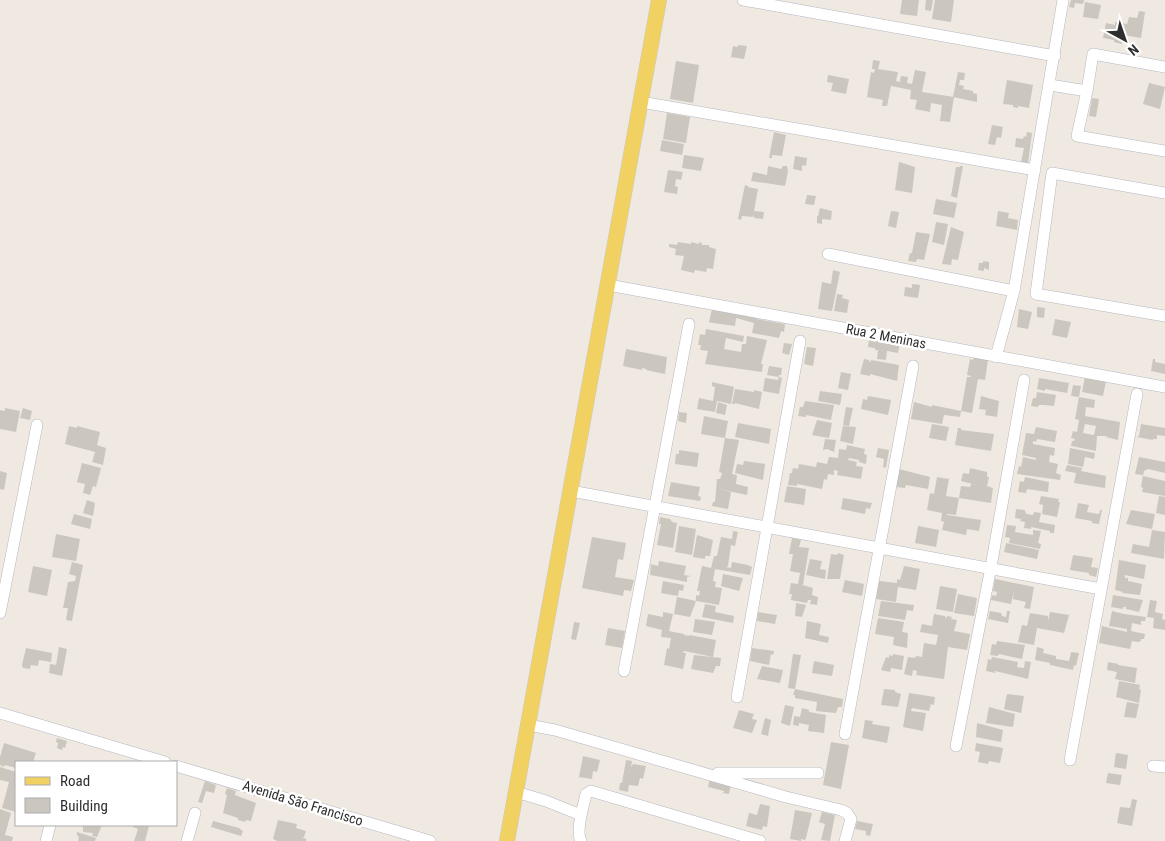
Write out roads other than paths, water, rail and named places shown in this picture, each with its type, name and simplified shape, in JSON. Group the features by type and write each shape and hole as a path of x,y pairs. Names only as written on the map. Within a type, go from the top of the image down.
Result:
{"main road":[{"path":"508,841 659,0"}],"street":[{"path":"743,0 1054,56"},
{"path":"996,357 1014,291 1063,0"},
{"path":"1165,67 1093,54 1077,136 1165,151"},
{"path":"1050,85 1087,91"},
{"path":"641,102 1035,170"},
{"path":"1165,193 1052,173 1036,294 1165,316"},
{"path":"828,254 1014,291"},
{"path":"1016,279 1037,283"},
{"name":"Rua 2 Meninas","path":"608,285 1165,387"},
{"path":"624,671 689,324"},
{"path":"736,697 800,341"},
{"path":"845,734 878,547 913,366"},
{"path":"956,746 991,567 1024,380"},
{"path":"1070,760 1137,394"},
{"path":"0,613 37,425"},
{"path":"571,491 991,567 1101,589"},
{"path":"0,714 161,761"},
{"path":"528,725 556,730 786,797 841,810 851,819 845,841"},
{"name":"Avenida São Francisco","path":"178,767 430,841"},
{"path":"707,773 818,773"},
{"path":"581,841 578,835 586,794 590,791 760,841"},
{"path":"516,792 582,815"},
{"path":"187,841 195,813"},
{"path":"46,841 50,826"}]}
